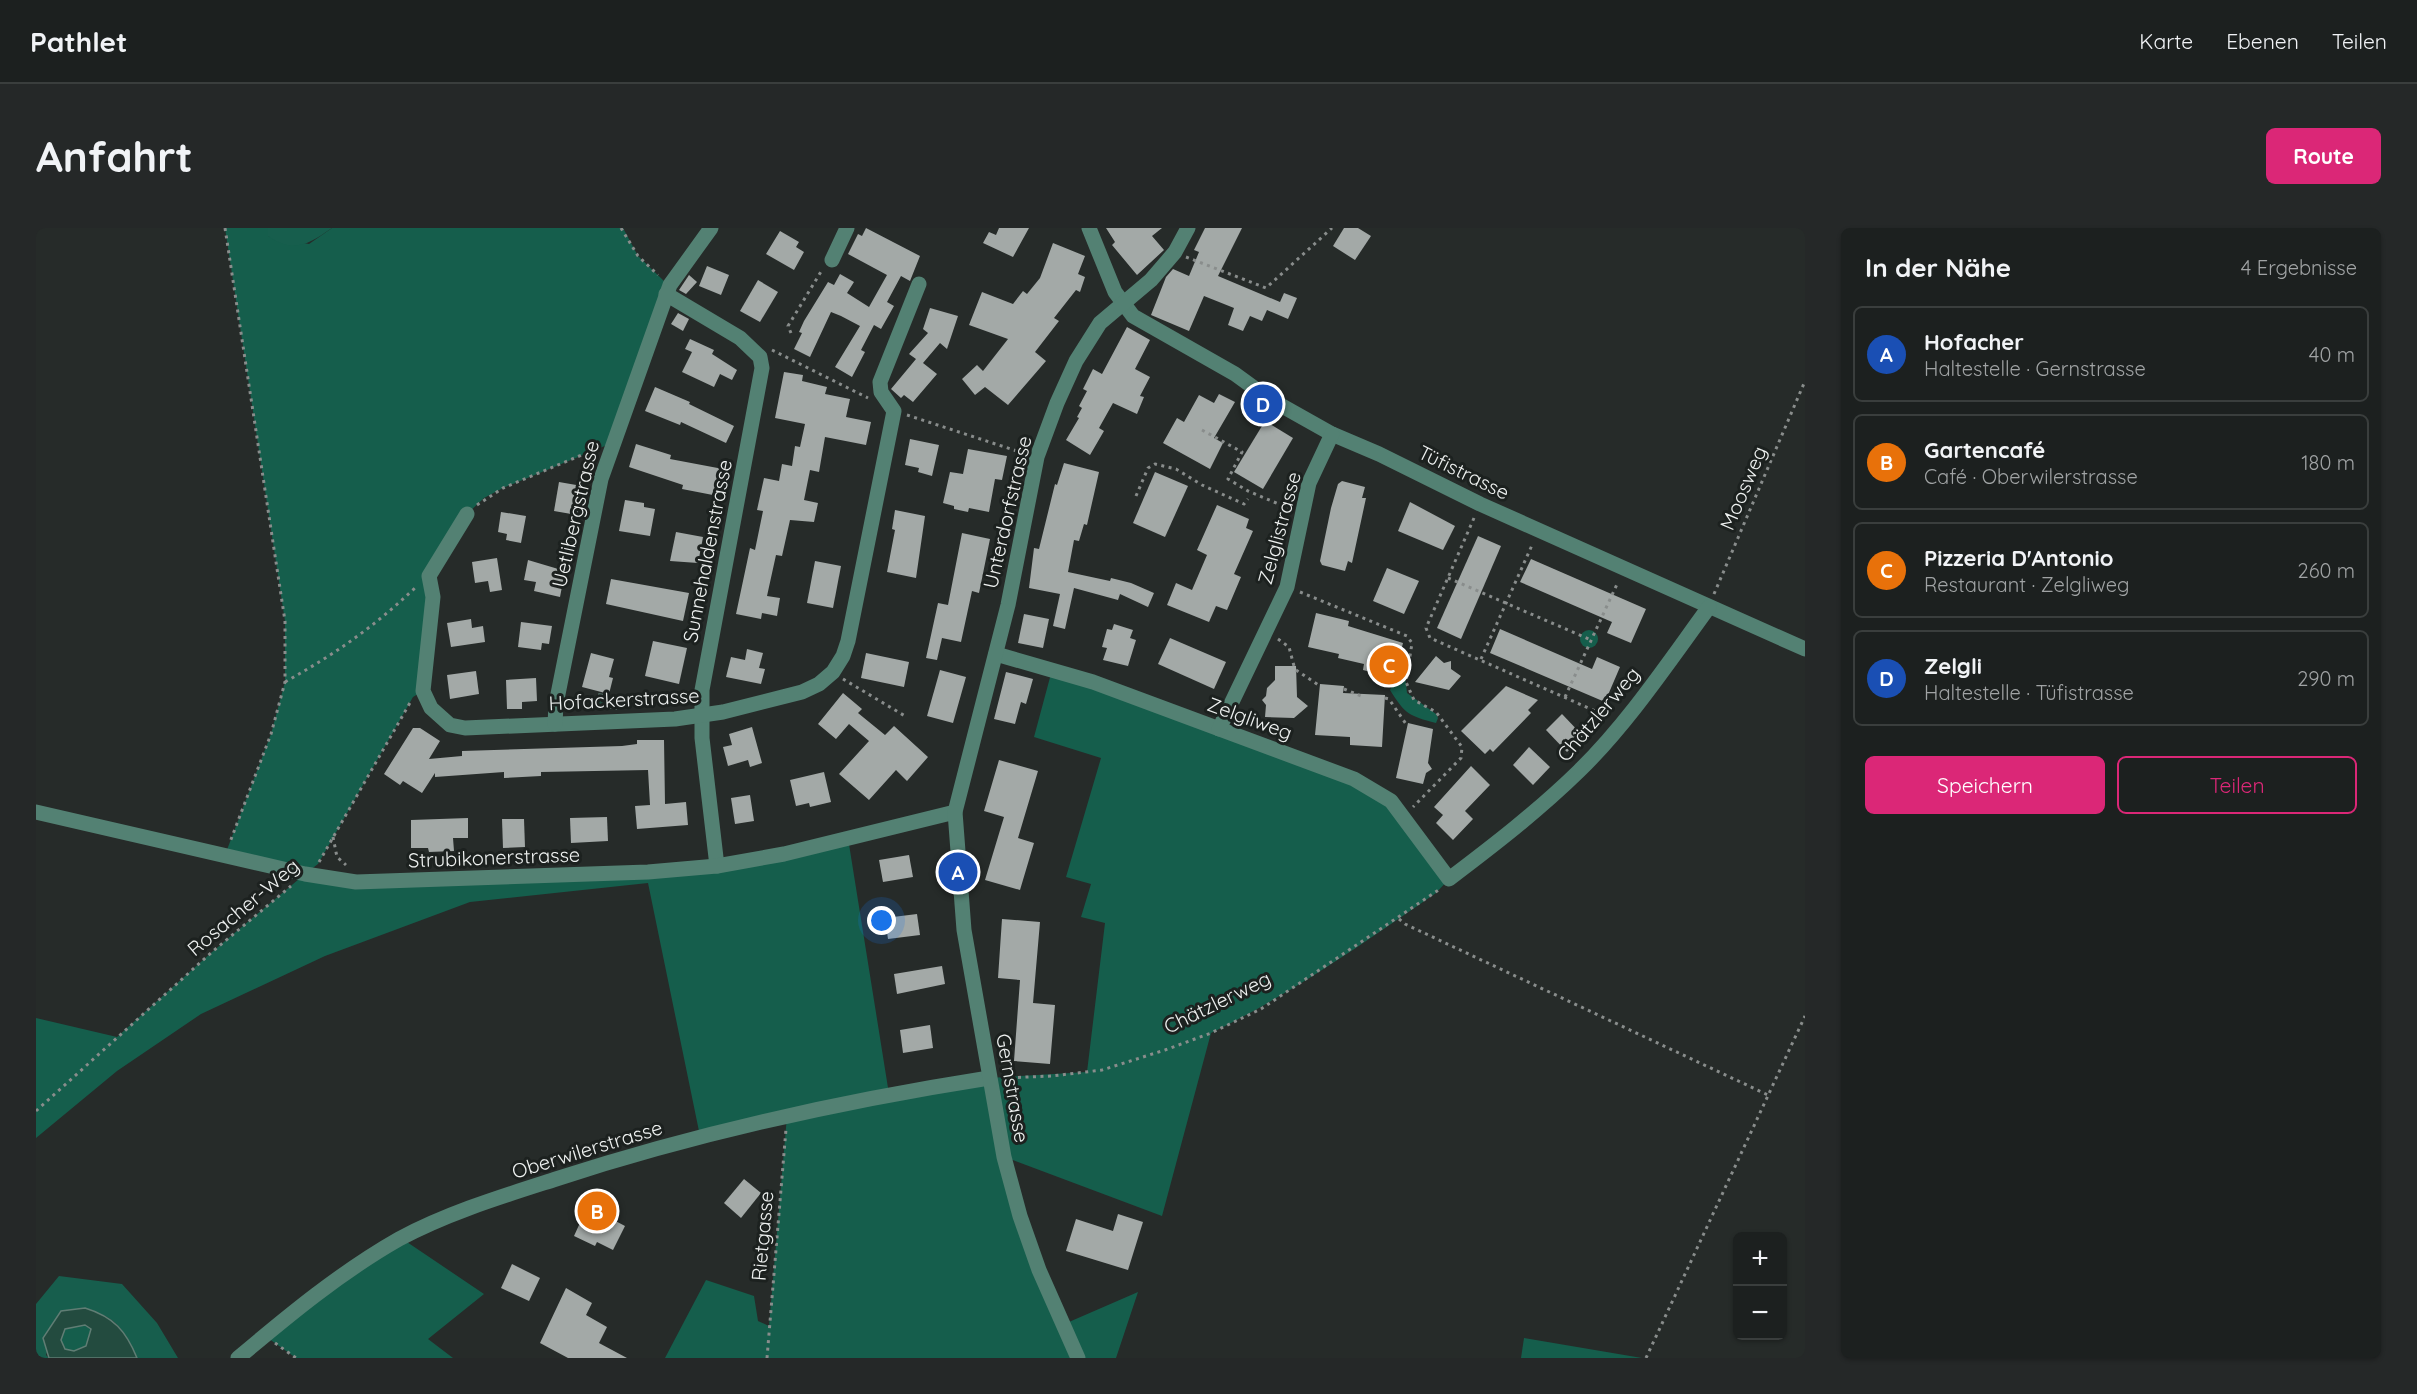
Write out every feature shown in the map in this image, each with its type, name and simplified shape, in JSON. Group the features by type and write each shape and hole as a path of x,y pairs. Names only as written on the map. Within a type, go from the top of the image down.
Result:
{"street":[{"name":"Uetlibergstrasse","path":"555,724 556,705 601,479 612,443 668,290 711,228"},
{"path":"832,260 847,228"},
{"path":"1089,228 1122,304"},
{"name":"Unterdorfstrasse","path":"955,812 996,654 1037,457 1076,361 1100,323 1151,280 1175,252 1188,228"},
{"name":"Hofackerstrasse","path":"423,691 430,708 450,725 465,728 701,716 802,692 819,684 833,672 843,656 851,625 894,411 880,392 880,382 919,284"},
{"name":"Sunnehaldenstrasse","path":"668,290 740,338 760,357 762,368 702,690 701,716 717,866"},
{"name":"Tüfistrasse","path":"1122,304 1142,323 1235,374 1268,398 1332,434 1363,446 1480,504 1805,649"},
{"name":"Zelglistrasse","path":"1219,729 1287,587 1294,563 1301,513 1309,483 1332,434"},
{"path":"423,691 433,597 429,576 467,514"},
{"name":"Chätzlerweg","path":"1449,879 1519,826 1580,770 1622,722 1709,607"},
{"name":"Zelgliweg","path":"996,654 1093,682 1354,778 1390,801 1449,879"},
{"name":"Strubikonerstrasse","path":"36,812 305,874 356,882 648,872 717,866 784,854 955,812"},
{"name":"Gernstrasse","path":"955,812 962,912 1004,1157 1020,1216 1039,1270 1078,1358"},
{"name":"Oberwilerstrasse","path":"238,1358 369,1257 434,1223 603,1164 787,1116 989,1078"}],"path":[{"path":"225,228 285,621 285,682 271,734 225,855"},
{"path":"621,228 638,256 668,290"},
{"path":"1175,252 1266,288 1332,228"},
{"path":"791,333 788,326 826,262 832,260"},
{"path":"771,350 878,403 887,400"},
{"name":"Moosweg","path":"1709,607 1805,381"},
{"path":"901,414 1019,452"},
{"path":"1202,429 1242,452 1228,479 1248,491 1301,513"},
{"path":"467,514 484,498 612,443"},
{"path":"1136,496 1148,468 1155,464 1176,469 1202,485 1244,504 1248,499"},
{"path":"1480,504 1426,628 1430,638 1622,722"},
{"path":"1481,659 1533,543"},
{"path":"285,682 334,655 368,630 429,576"},
{"path":"1448,578 1591,640"},
{"path":"1565,697 1618,582"},
{"path":"1287,587 1407,636 1412,643 1406,682 1414,700 1436,712 1462,747 1461,758 1403,817"},
{"path":"1266,633 1286,643 1295,668 1320,686"},
{"path":"839,677 905,716"},
{"path":"1344,689 1361,696"},
{"name":"Rosacher-Weg","path":"36,1111 212,952 318,864 414,697 423,691"},
{"path":"1385,698 1389,699 1406,724"},
{"path":"333,836 337,857 357,872 356,882"},
{"name":"Chätzlerweg","path":"989,1078 1052,1076 1095,1071 1174,1047 1261,1009 1436,893"},
{"path":"1399,919 1768,1095"},
{"path":"1646,1358 1805,1016"},
{"name":"Rietgasse","path":"767,1358 787,1116"},
{"path":"265,1336 296,1358"}],"shaded area":[{"path":"225,228 268,228 268,236 309,244 332,228 623,228 638,256 664,281 612,443 484,498 467,514 429,576 423,691 413,697 318,864 306,873 330,879 648,872 848,838 889,1094 989,1078 1087,1072 1105,923 1081,917 1091,884 1066,877 1101,758 1034,737 1052,670 1374,789 1449,879 1436,893 1326,967 1270,1002 1211,1033 1162,1216 1005,1157 1062,1325 1138,1292 1116,1358 665,1358 706,1280 754,1296 758,1321 769,1326 787,1116 700,1136 648,883 470,902 325,956 201,1014 117,1071 36,1138 36,1018 117,1037 212,952 305,874 225,855 271,734 285,682 285,621"},
{"path":"268,228 332,228 316,239 293,246 285,245 268,236"},
{"path":"1589,630 1595,633 1598,639 1595,645 1589,648 1583,645 1580,639 1583,633"},
{"path":"1398,672 1405,675 1407,693 1436,714 1438,718 1436,723 1414,716 1400,704 1390,690"},
{"path":"599,694 606,695 605,699 617,702 616,709 590,704 592,697 598,698"},
{"path":"401,1238 484,1294 428,1339 453,1358 296,1358 265,1336"},
{"path":"59,1276 122,1284 157,1323 178,1358 137,1358 131,1344 117,1324 99,1314 76,1310 61,1311 46,1355 49,1358 36,1358 36,1304"},
{"path":"85,1308 104,1316 118,1326 137,1358 49,1358 43,1338 61,1311","holes":["85,1325 91,1329 86,1346 74,1351 65,1349 61,1340 65,1329"]},
{"path":"85,1325 91,1329 86,1346 74,1351 65,1349 61,1340 65,1329"},
{"path":"1524,1338 1642,1358 1521,1358"}],"building":[{"path":"866,228 920,256 910,281 901,276 887,302 894,306 881,329 874,325 861,350 865,352 852,377 835,367 860,326 841,316 831,312 810,357 794,349 802,333 799,332 804,321 828,282 834,285 840,274 854,282 847,293 869,307 887,275 848,254 858,234 862,236"},
{"path":"999,228 1029,228 1013,257 983,243 989,232 996,235"},
{"path":"1106,228 1162,228 1152,236 1164,250 1137,275 1112,245 1115,242"},
{"path":"1205,228 1242,228 1218,276 1280,302 1284,293 1297,298 1288,319 1267,310 1262,321 1250,316 1243,331 1228,325 1234,308 1204,296 1189,331 1151,315 1166,277 1173,269 1189,276 1199,252 1194,250"},
{"path":"1344,228 1358,228 1371,236 1355,260 1333,246"},
{"path":"780,231 799,242 796,247 804,252 794,270 766,254"},
{"path":"1053,243 1085,256 1078,274 1085,277 1080,292 1076,290 1054,318 1059,321 1035,352 1046,361 1008,405 985,387 975,395 962,379 977,365 983,371 1008,339 969,325 982,292 1013,304 1023,291 1027,294 1040,278"},
{"path":"707,266 729,275 721,295 699,286"},
{"path":"689,275 697,282 686,294 679,290"},
{"path":"758,280 778,292 760,322 740,311"},
{"path":"930,308 958,316 947,349 940,343 923,363 937,374 913,402 904,395 901,398 891,389 916,359 909,354 928,333 923,329"},
{"path":"678,313 689,319 683,331 671,324"},
{"path":"1127,327 1150,340 1135,369 1150,377 1140,396 1144,397 1137,414 1113,403 1099,428 1104,431 1090,455 1066,440 1079,418 1077,417 1082,408 1079,406 1087,391 1083,389 1093,369 1102,374"},
{"path":"690,339 714,350 712,354 737,370 732,380 720,374 714,387 682,372 692,352 685,349"},
{"path":"784,372 803,375 802,381 827,387 825,394 850,399 846,417 871,422 866,445 825,437 819,472 810,470 804,500 818,503 814,522 790,520 782,556 776,555 767,596 780,598 777,616 762,613 761,619 736,614 750,548 755,550 763,511 757,510 764,478 779,481 782,464 792,466 795,446 800,447 805,424 775,418"},
{"path":"655,387 690,402 689,404 734,426 726,443 681,422 680,425 645,411"},
{"path":"1219,394 1235,402 1214,438 1223,443 1210,469 1163,443 1177,418 1184,422 1199,395 1214,403"},
{"path":"1265,421 1293,438 1263,489 1234,472"},
{"path":"910,439 939,445 932,476 918,472 919,468 905,465"},
{"path":"636,444 671,455 670,459 723,469 718,496 682,489 683,485 629,467"},
{"path":"968,449 1007,456 1002,480 995,479 989,512 969,508 968,512 954,509 954,506 943,503 950,472 963,474"},
{"path":"1064,463 1099,472 1087,525 1084,524 1079,541 1074,540 1068,572 1110,581 1111,578 1131,583 1154,593 1148,607 1120,594 1118,600 1074,588 1065,629 1053,626 1060,594 1029,588 1034,548 1039,549 1055,484 1057,485"},
{"path":"1155,472 1188,486 1165,537 1133,523"},
{"path":"1342,481 1365,487 1362,498 1366,498 1352,563 1348,561 1345,571 1322,565 1320,561 1331,508 1338,484"},
{"path":"559,482 582,486 577,515 554,511"},
{"path":"625,500 644,503 644,507 655,509 650,536 619,531"},
{"path":"1410,502 1455,526 1443,550 1398,531"},
{"path":"1217,505 1249,519 1246,528 1253,531 1234,574 1241,577 1227,610 1216,606 1209,622 1167,605 1176,583 1192,590 1207,555 1197,550"},
{"path":"895,510 925,516 916,578 887,572 895,530 892,529"},
{"path":"501,512 526,516 521,543 506,540 507,534 498,532"},
{"path":"676,532 703,537 698,563 670,561"},
{"path":"962,533 990,539 979,593 972,591 961,642 942,638 937,660 926,658 938,603 948,605"},
{"path":"1478,536 1501,546 1461,639 1437,628"},
{"path":"497,558 502,590 490,592 488,581 475,583 472,562"},
{"path":"1531,559 1646,609 1631,643 1607,633 1612,622 1520,582"},
{"path":"528,560 565,571 560,597 534,591 536,582 524,580"},
{"path":"815,561 841,566 833,608 807,603"},
{"path":"1387,568 1419,581 1404,614 1373,601"},
{"path":"611,579 689,593 683,621 606,604"},
{"path":"1316,613 1349,621 1348,626 1403,643 1394,678 1363,670 1364,664 1338,658 1339,654 1308,647"},
{"path":"1024,614 1049,619 1043,648 1018,643"},
{"path":"471,619 472,628 483,626 485,642 451,647 447,623"},
{"path":"521,622 552,626 549,644 542,643 541,650 518,647"},
{"path":"1114,624 1133,630 1130,638 1136,640 1128,666 1103,660 1107,648 1102,647 1107,629 1112,630"},
{"path":"1500,629 1592,669 1597,657 1620,667 1605,702 1490,653"},
{"path":"1170,638 1226,662 1214,689 1158,664"},
{"path":"653,641 687,648 679,684 645,676"},
{"path":"747,649 763,653 759,668 765,669 761,684 726,677 731,657 745,660"},
{"path":"591,653 614,659 609,677 613,678 609,694 582,687"},
{"path":"866,653 909,662 904,687 861,678"},
{"path":"1436,656 1444,663 1451,661 1451,669 1461,676 1449,690 1415,682"},
{"path":"1275,666 1296,666 1297,697 1308,706 1294,718 1265,717 1266,705 1262,700 1266,696 1267,688 1275,680"},
{"path":"940,670 966,677 953,723 927,716"},
{"path":"476,671 479,694 450,699 447,675"},
{"path":"1006,672 1033,679 1026,704 1021,702 1015,724 994,719"},
{"path":"536,678 537,701 522,702 522,709 507,709 506,680"},
{"path":"1320,684 1344,686 1343,693 1385,695 1382,747 1350,745 1350,737 1315,735"},
{"path":"1506,686 1538,700 1528,710 1531,713 1493,752 1490,749 1485,754 1461,731"},
{"path":"843,693 862,709 858,713 885,735 894,726 928,757 907,781 896,770 869,800 839,774 869,741 849,724 836,739 818,724"},
{"path":"1562,714 1583,736 1567,752 1546,730"},
{"path":"1408,723 1433,729 1428,763 1432,769 1426,773 1423,784 1396,778"},
{"path":"752,727 762,763 750,767 748,760 728,766 723,747 732,745 729,734"},
{"path":"413,728 420,728 440,741 429,759 462,756 462,751 622,746 637,744 637,740 664,740 665,804 686,802 688,825 637,829 635,806 650,805 648,770 541,772 541,776 504,778 504,772 435,777 435,773 422,793 403,781 400,785 384,774"},
{"path":"1529,747 1550,767 1533,785 1513,765"},
{"path":"999,760 1038,771 1018,838 1034,843 1020,890 985,880 1004,817 984,811"},
{"path":"1471,766 1490,785 1465,811 1473,819 1453,840 1436,823 1443,815 1434,807"},
{"path":"824,772 831,802 810,807 809,803 796,806 790,780"},
{"path":"750,795 754,821 735,824 731,798"},
{"path":"607,817 608,841 571,843 570,818"},
{"path":"468,818 468,838 453,838 454,851 429,852 428,848 411,848 411,820"},
{"path":"502,819 524,819 525,847 503,848"},
{"path":"909,855 913,877 883,882 879,860"},
{"path":"917,914 920,935 888,939 885,918"},
{"path":"1002,919 1040,922 1033,1003 1055,1005 1050,1064 1014,1061 1020,980 998,978"},
{"path":"942,966 945,984 897,994 894,974"},
{"path":"930,1025 933,1048 903,1053 900,1030"},
{"path":"744,1179 761,1193 741,1218 724,1203"},
{"path":"589,1203 610,1213 608,1217 625,1226 613,1250 597,1242 595,1246 574,1236"},
{"path":"1118,1214 1143,1222 1128,1270 1066,1251 1076,1219 1113,1231"},
{"path":"512,1264 540,1278 529,1301 501,1288"},
{"path":"566,1288 592,1303 586,1315 607,1327 599,1343 627,1358 568,1358 540,1343"}],"place":[{"name":"Zelgli","path":"1263,404"},
{"name":"Pizzeria D'Antonio","path":"1389,665"},
{"name":"Hofacher","path":"958,872"},
{"name":"Gartencafé","path":"597,1211"}]}
